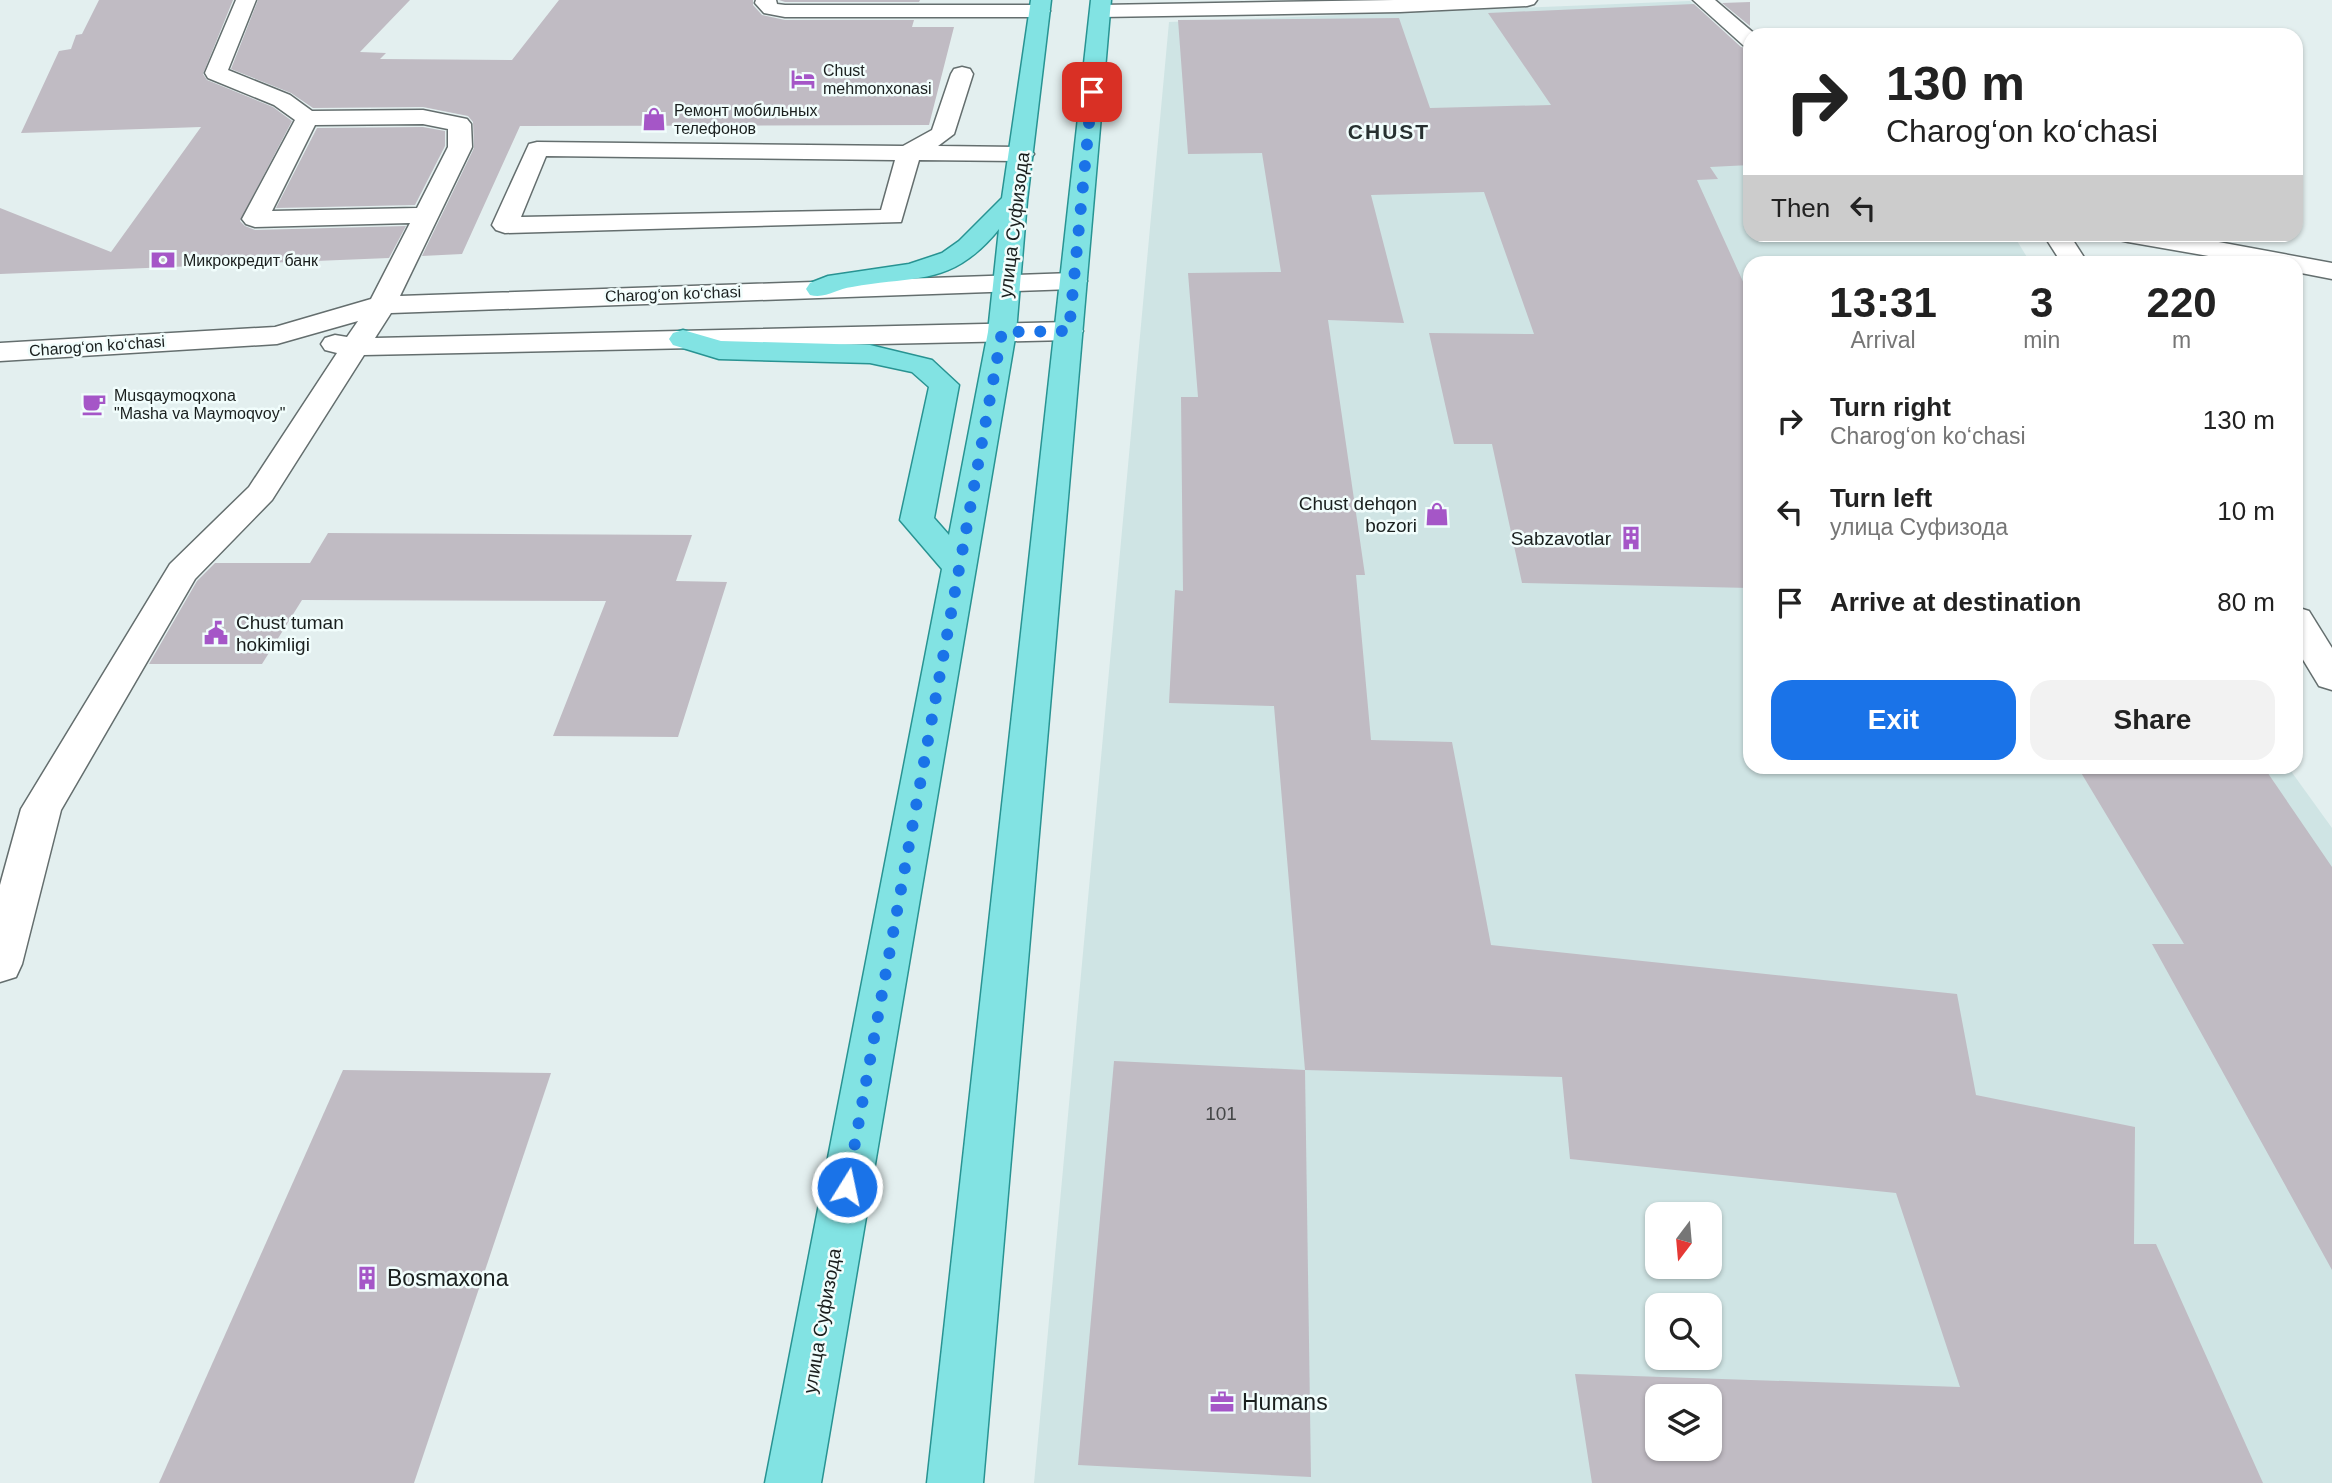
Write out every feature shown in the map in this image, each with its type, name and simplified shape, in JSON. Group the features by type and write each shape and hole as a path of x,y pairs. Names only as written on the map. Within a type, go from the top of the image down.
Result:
{"main road":[{"name":"улица Суфизода","path":"793,1483 1002,332 1014,201 1040,5"},
{"path":"955,1483 1101,5"},
{"path":"820,289 850,277 928,268 955,257 978,238 999,210 1014,201"},
{"path":"683,339 719,350 870,354 922,366 944,385 917,520 959,567"}],"street":[{"path":"0,964 41,809 182,572 261,493 382,304 460,147 459,124 423,117 307,118 282,100 216,73 246,0"},
{"path":"766,0 765,3 771,9 785,11 1040,5"},
{"path":"1101,5 1400,6 1527,0"},
{"path":"1703,0 1743,35"},
{"path":"962,74 942,134 909,152 892,217 505,225 537,149 909,152 1022,154"},
{"path":"307,118 255,219 426,215"},
{"path":"2173,242 2251,256"},
{"path":"2303,265 2332,271"},
{"name":"Charog‘on ko‘chasi","path":"277,335 382,304 1073,281"},
{"name":"Charog‘on ko‘chasi","path":"0,352 277,335 353,347 1069,331"},
{"path":"2303,630 2332,677"}],"shaded area":[{"name":"Chust dehqon bozori","path":"1690,1 1743,53 1743,242 2018,242 2026,256 1743,256 1743,774 2293,774 2332,828 2332,1483 1034,1483 1169,22"}],"building":[{"path":"99,0 233,0 203,74 207,80 273,107 292,121 240,221 255,230 406,226 389,258 0,274 0,208 111,252 201,127 21,133 59,51 71,49 76,35 82,34"},
{"path":"258,0 410,0 360,52 386,53 380,59 512,60 559,0 753,0 753,5 762,15 785,20 914,20 912,27 954,27 929,125 520,126 462,254 422,256 474,148 473,122 468,116 423,107 313,108 291,93 231,69"},
{"path":"779,0 920,0 785,2"},
{"path":"1750,2 1750,26 1722,3"},
{"path":"1694,4 1743,47 1743,165 1710,167 1718,179 1697,180 1743,282 1743,588 1522,583 1492,444 1454,444 1429,333 1534,334 1484,192 1371,195 1404,323 1328,320 1365,575 1356,575 1371,740 1452,742 1491,945 1957,994 1976,1095 2135,1127 2134,1244 2156,1244 2263,1483 1592,1483 1575,1374 1960,1387 1896,1193 1570,1159 1562,1077 1305,1070 1274,706 1169,703 1175,590 1183,591 1181,397 1198,397 1188,273 1281,272 1262,153 1188,154 1178,20 1399,18 1430,108 1551,105 1488,13"},
{"path":"423,127 445,131 445,146 415,205 276,208 317,128"},
{"name":"Chust tuman hokimligi","path":"328,533 692,535 676,581 727,582 678,737 553,736 606,601 302,600 262,664 149,664 197,581 215,563 310,563"},
{"path":"2082,774 2268,774 2332,867 2332,1270 2152,944 2184,944"},
{"path":"1114,1061 1305,1070 1311,1477 1078,1465"},
{"name":"Bosmaxona","path":"343,1070 551,1073 414,1483 159,1483"}],"place":[{"name":"Chust mehmonxonasi","path":"803,79"},
{"name":"Ремонт мобильных телефонов","path":"654,119"},
{"name":"Микрокредит банк","path":"163,260"},
{"name":"Musqaymoqxona \"Masha va Maymoqvoy\"","path":"94,404"},
{"name":"Chust dehqon bozori","path":"1437,514"},
{"name":"Sabzavotlar","path":"1631,538"},
{"name":"Chust tuman hokimligi","path":"216,633"},
{"name":"Bosmaxona","path":"367,1278"},
{"name":"Humans","path":"1222,1402"}],"district":[{"name":"CHUST","path":"1389,131"}],"route":[{"path":"847,1187 1002,332 1069,331 1092,92"}]}
